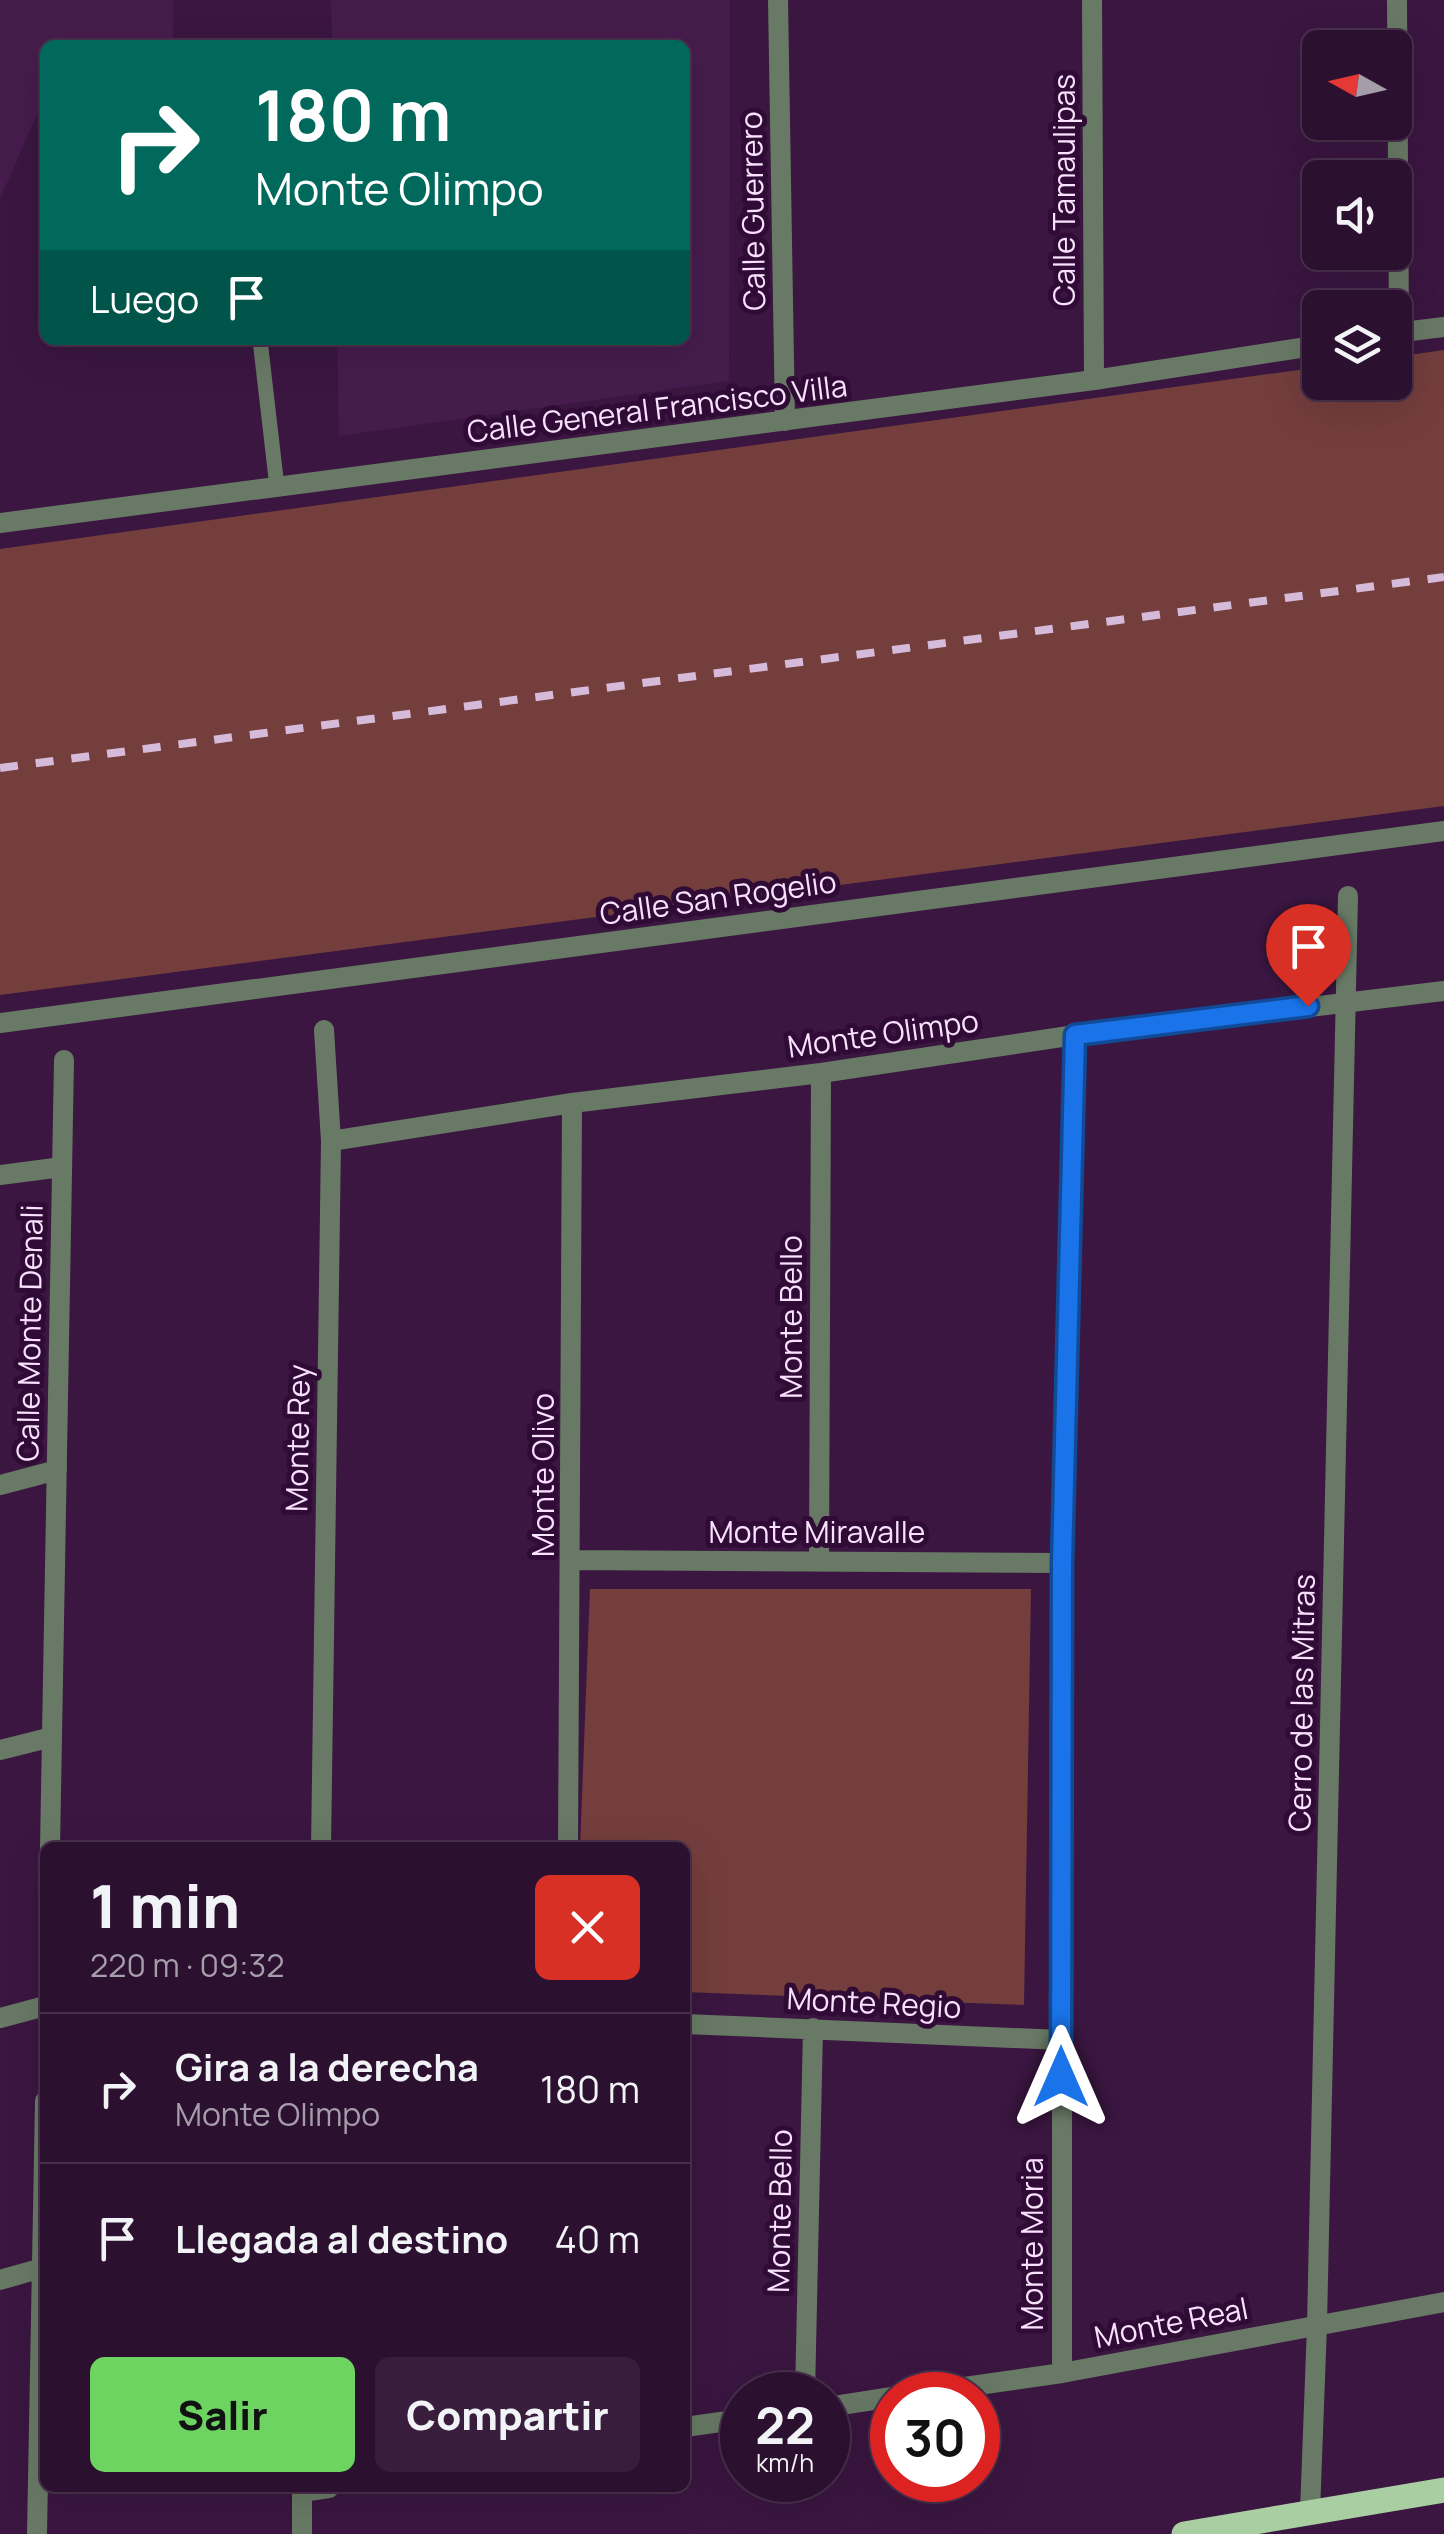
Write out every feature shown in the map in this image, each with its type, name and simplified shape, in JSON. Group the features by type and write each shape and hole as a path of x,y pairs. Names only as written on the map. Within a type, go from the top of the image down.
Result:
{"main road":[{"path":"1184,2534 1310,2523 1444,2490"}],"street":[{"name":"Calle Guerrero","path":"778,0 786,421"},
{"name":"Calle Tamaulipas","path":"1092,0 1094,380"},
{"path":"1397,290 1398,0"},
{"path":"1412,331 1444,327"},
{"name":"Calle General Francisco Villa","path":"0,524 1094,380 1302,348"},
{"name":"Calle San Rogelio","path":"0,1023 1444,831"},
{"name":"Cerro de las Mitras","path":"1310,2523 1348,896"},
{"name":"Monte Olimpo","path":"331,1141 572,1103 821,1073 1075,1035 1444,991"},
{"name":"Monte Rey","path":"321,1842 331,1141 324,1030"},
{"name":"Monte Moria","path":"1062,2372 1062,1563 1075,1035"},
{"name":"Calle Monte Denali","path":"50,1842 64,1060"},
{"name":"Monte Bello","path":"819,1561 821,1073"},
{"name":"Monte Olivo","path":"568,1842 572,1103"},
{"path":"0,1175 62,1167"},
{"path":"0,1485 57,1470"},
{"name":"Monte Miravalle","path":"572,1560 1062,1563"},
{"path":"0,1750 52,1737"},
{"path":"0,2018 40,2007"},
{"name":"Monte Regio","path":"690,2024 1061,2040"},
{"name":"Monte Bello","path":"806,2372 813,2028"},
{"path":"0,2280 40,2269"},
{"name":"Monte Real","path":"1000,2381 1444,2302"},
{"path":"37,2534 40,2374"},
{"path":"690,2427 720,2422"},
{"path":"302,2492 302,2534"}],"lane":[{"path":"261,345 278,487"}],"shaded area":[{"path":"0,0 173,0 173,40 40,40 40,107 0,199"},
{"path":"331,0 730,0 729,381 339,436 337,345 690,345 690,40 332,40"},
{"path":"1444,350 1444,806 0,995 0,549 1302,369 1302,400 1412,400 1412,355"},
{"path":"590,1589 1031,1589 1024,2005 690,1992 690,1842 580,1842"}],"railway":[{"path":"0,768 1444,577"}],"route":[{"path":"1061,2077 1062,1563 1075,1035 1308,1006"}]}
